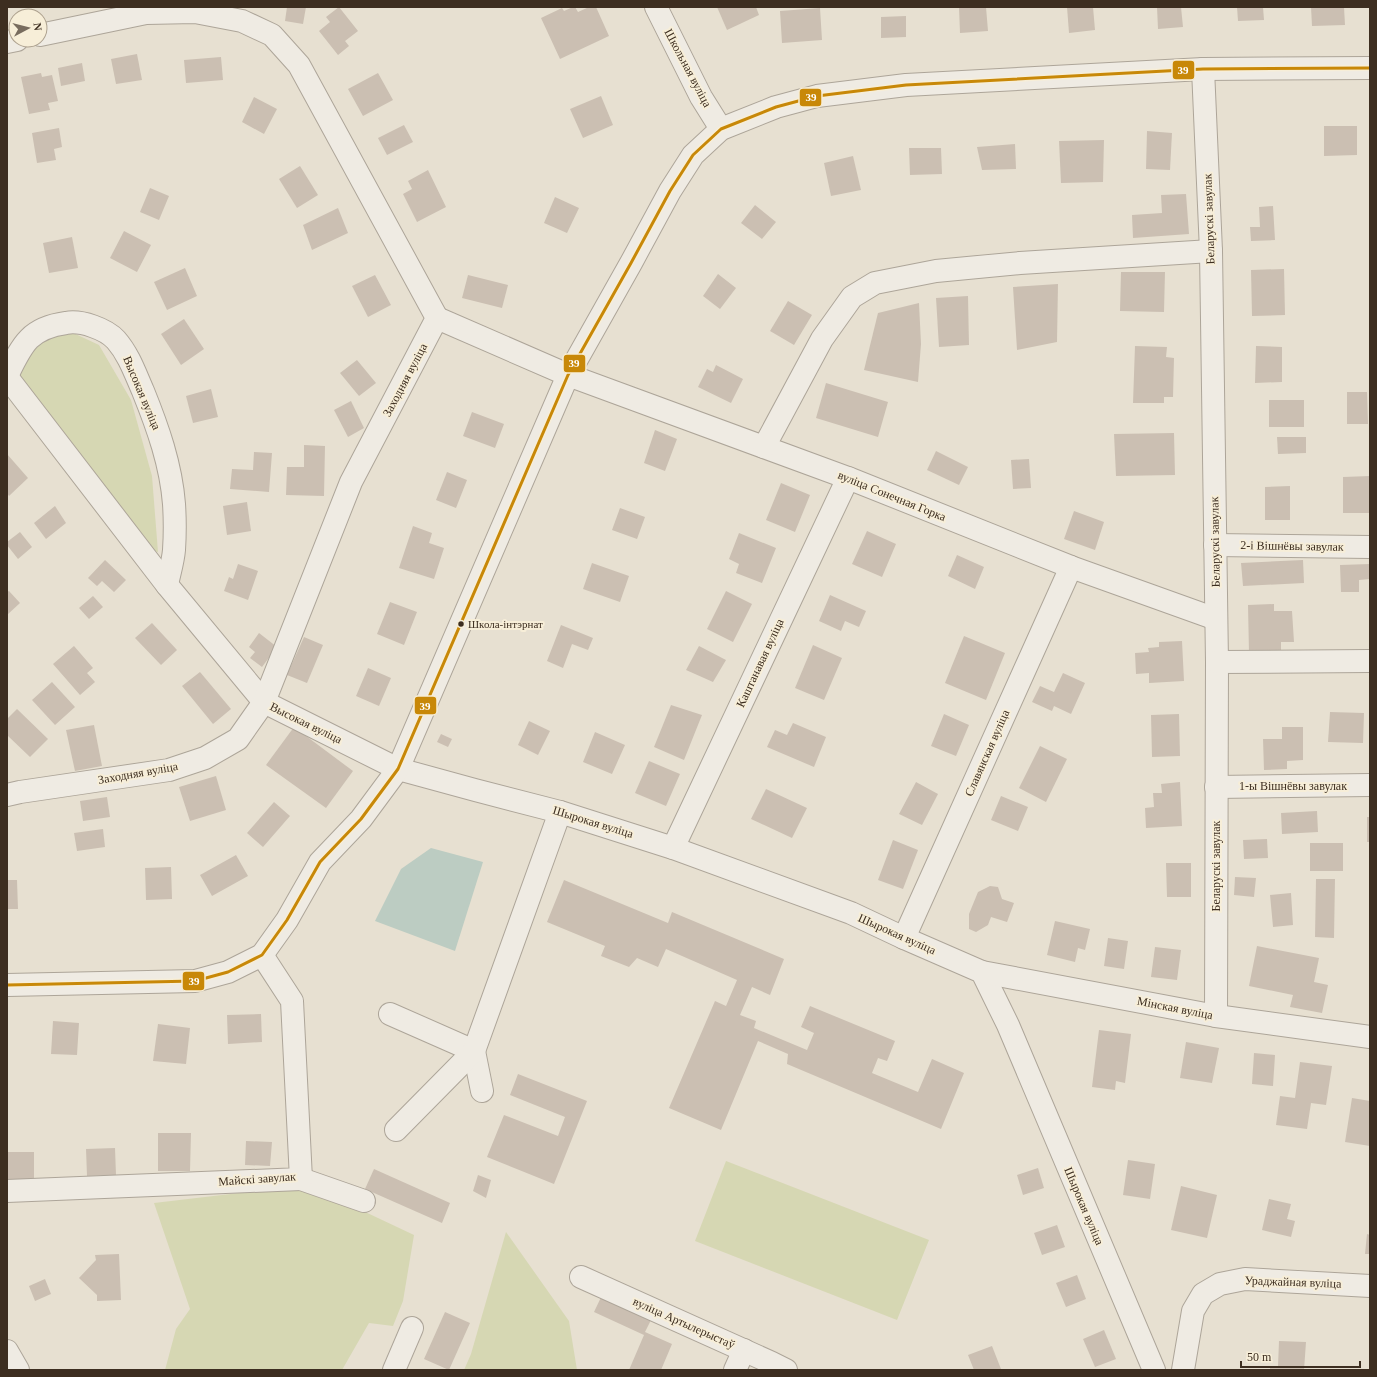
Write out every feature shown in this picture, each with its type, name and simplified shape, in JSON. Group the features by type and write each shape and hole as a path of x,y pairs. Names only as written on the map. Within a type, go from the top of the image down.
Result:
{"street":[{"name":"Школьная вуліца","path":"656,7 701,97 722,129"},
{"path":"48,33 146,13 195,12 242,21 272,36 299,65 438,318"},
{"path":"7,985 195,981 228,972 262,955 287,920 320,862 361,819 398,768 568,375 670,191 693,155 722,129 776,107 817,96 914,84 1203,69 1370,68"},
{"name":"Беларускі завулак","path":"1203,69 1211,251 1217,662 1216,1016"},
{"path":"764,447 822,339 852,297 875,283 936,271 1020,263 1211,251"},
{"name":"вуліца Сонечная Горка","path":"438,318 568,375 848,478 1071,567 1216,619"},
{"name":"Заходняя вуліца","path":"7,795 169,770 205,758 238,739 264,702 352,482 438,318"},
{"name":"Высокая вуліца","path":"167,586 174,551 174,504 167,460 157,426 130,361 115,339 95,327 73,322 53,325 35,334 21,348 7,376 167,586 264,702 398,768"},
{"name":"Каштанавая вуліца","path":"673,848 848,478"},
{"name":"2-і Вішнёвы завулак","path":"1215,545 1370,547"},
{"name":"Славянская вуліца","path":"904,938 1071,567"},
{"path":"1217,662 1370,661"},
{"name":"Шырокая вуліца","path":"398,768 600,823 673,848 851,913 982,972 1008,1025 1154,1370"},
{"name":"1-ы Вішнёвы завулак","path":"1216,787 1370,785"},
{"path":"396,1130 474,1051 560,812"},
{"name":"Майскі завулак","path":"7,1191 301,1178 292,1000 262,955"},
{"name":"Мінская вуліца","path":"982,972 1216,1016 1370,1037"},
{"path":"390,1014 474,1051"},
{"path":"474,1051 482,1091"},
{"path":"301,1178 364,1201"},
{"name":"вуліца Артылерыстаў","path":"581,1278 744,1350 783,1369"},
{"name":"Ураджайная вуліца","path":"1183,1370 1193,1311 1203,1294 1220,1284 1245,1279 1370,1286"},
{"path":"394,1370 412,1328"},
{"path":"735,1370 744,1350"},
{"path":"7,1351 18,1370"}],"green space":[{"path":"69,331 99,345 131,400 152,476 158,552 137,546 15,395 22,361 47,338"},
{"path":"726,1161 929,1240 897,1320 695,1241"},
{"path":"308,1185 414,1235 403,1301 393,1326 369,1323 342,1370 165,1370 176,1329 190,1309 154,1203"},
{"path":"506,1232 569,1321 577,1370 464,1370 471,1354"}],"shaded area":[{"path":"431,848 483,862 455,951 375,921 401,869"}],"building":[{"path":"287,7 306,7 303,24 285,21"},
{"path":"339,7 358,31 345,41 349,46 338,55 319,31 330,22 326,17"},
{"path":"575,7 578,12 589,7 596,7 609,36 560,59 541,18 562,8 564,11"},
{"path":"717,7 756,7 759,15 727,30"},
{"path":"959,7 986,7 988,31 960,33"},
{"path":"1067,7 1093,7 1095,30 1069,33"},
{"path":"1157,7 1181,7 1183,27 1158,29"},
{"path":"1237,7 1263,7 1264,20 1238,21"},
{"path":"1311,7 1344,7 1345,25 1312,26"},
{"path":"820,8 822,40 782,43 780,11"},
{"path":"906,16 906,37 881,38 881,17"},
{"path":"137,54 142,80 116,84 111,59"},
{"path":"221,57 223,80 186,83 184,60"},
{"path":"82,63 85,81 61,86 58,68"},
{"path":"41,73 42,77 52,75 58,101 48,103 50,110 29,114 21,77"},
{"path":"378,73 393,100 363,116 348,89"},
{"path":"601,96 613,125 583,138 570,109"},
{"path":"254,97 277,109 264,134 242,122"},
{"path":"404,125 413,142 387,155 378,138"},
{"path":"1324,126 1357,126 1357,155 1324,156"},
{"path":"59,128 62,147 54,149 56,160 37,163 32,133"},
{"path":"1147,131 1172,133 1170,170 1146,169"},
{"path":"1104,140 1103,182 1061,183 1059,141"},
{"path":"1015,144 1016,169 982,170 977,147"},
{"path":"909,148 941,148 942,174 910,175"},
{"path":"853,156 861,190 831,196 824,163"},
{"path":"300,166 318,195 297,208 279,179"},
{"path":"428,170 446,207 417,222 403,194 412,189 408,181"},
{"path":"150,188 169,196 159,220 140,212"},
{"path":"1186,194 1189,234 1133,238 1132,215 1162,213 1161,195"},
{"path":"555,197 579,208 567,233 544,223"},
{"path":"755,205 776,222 762,239 741,223"},
{"path":"1273,206 1275,240 1251,241 1250,227 1260,227 1259,207"},
{"path":"338,208 348,233 312,250 303,225"},
{"path":"124,231 151,245 137,272 110,258"},
{"path":"72,237 78,268 49,273 43,243"},
{"path":"185,268 197,296 167,310 154,282"},
{"path":"1284,269 1285,315 1252,316 1251,270"},
{"path":"1121,272 1165,272 1164,312 1120,311"},
{"path":"718,274 736,288 720,309 703,296"},
{"path":"375,275 391,305 368,317 352,286"},
{"path":"468,275 508,285 502,308 462,298"},
{"path":"1058,284 1057,342 1017,350 1013,287"},
{"path":"968,296 969,345 939,347 936,298"},
{"path":"788,301 812,315 794,345 770,331"},
{"path":"919,303 921,344 918,382 864,370 878,313"},
{"path":"184,319 204,349 181,365 161,334"},
{"path":"1135,346 1167,347 1166,357 1174,358 1173,397 1164,397 1164,403 1133,403"},
{"path":"1256,346 1282,347 1282,382 1255,383"},
{"path":"357,360 376,383 359,396 340,373"},
{"path":"716,365 743,379 731,403 698,387 707,369 713,372"},
{"path":"826,383 888,402 878,437 816,418"},
{"path":"211,389 218,417 193,423 186,396"},
{"path":"1347,392 1367,392 1368,424 1347,424"},
{"path":"1269,400 1304,400 1304,427 1269,427"},
{"path":"351,401 364,428 348,437 334,410"},
{"path":"472,412 504,424 495,448 463,436"},
{"path":"655,430 677,439 665,471 644,463"},
{"path":"1174,433 1175,475 1116,476 1114,434"},
{"path":"1277,437 1306,437 1306,453 1278,454"},
{"path":"304,445 325,446 324,496 286,495 287,467 304,467"},
{"path":"936,451 968,467 959,485 927,470"},
{"path":"254,452 272,453 269,492 230,489 232,469 253,470"},
{"path":"7,454 28,478 9,496 7,493"},
{"path":"1029,459 1031,488 1013,489 1011,460"},
{"path":"447,472 467,480 456,508 436,500"},
{"path":"1370,476 1370,513 1343,513 1343,477"},
{"path":"781,483 810,495 795,532 766,520"},
{"path":"1290,486 1290,520 1265,520 1265,487"},
{"path":"247,502 251,531 227,535 223,506"},
{"path":"55,506 66,523 46,539 34,523"},
{"path":"620,508 645,517 637,539 612,530"},
{"path":"1074,511 1104,522 1095,550 1064,539"},
{"path":"413,526 432,533 429,543 444,548 434,579 399,568"},
{"path":"867,531 896,544 882,577 852,564"},
{"path":"20,532 32,547 18,559 7,545 7,542"},
{"path":"739,533 776,548 762,583 736,573 739,564 729,559"},
{"path":"957,555 984,567 975,589 948,576"},
{"path":"105,560 126,580 114,592 102,581 97,586 88,578"},
{"path":"1303,560 1304,583 1243,586 1241,563"},
{"path":"592,563 629,576 620,602 583,589"},
{"path":"238,564 258,571 248,600 224,591 229,577 233,579"},
{"path":"1370,564 1370,579 1359,580 1359,592 1341,592 1340,565"},
{"path":"9,591 20,603 7,615 7,592"},
{"path":"726,591 752,604 733,642 707,629"},
{"path":"830,595 866,611 859,627 845,621 841,631 819,621"},
{"path":"93,596 103,607 89,619 79,608"},
{"path":"390,602 417,612 404,645 377,634"},
{"path":"1274,604 1274,611 1292,611 1294,642 1281,642 1281,652 1249,653 1248,605"},
{"path":"152,623 177,650 161,665 135,638"},
{"path":"561,625 593,638 588,650 572,644 563,668 547,661"},
{"path":"259,633 277,647 262,667 250,658 255,652 249,647"},
{"path":"964,636 1005,653 986,700 945,683"},
{"path":"304,637 323,645 307,683 287,675"},
{"path":"1182,641 1184,681 1149,683 1149,673 1136,674 1135,653 1149,652 1148,648 1159,647 1159,642"},
{"path":"813,645 842,658 824,700 795,688"},
{"path":"74,646 93,668 87,673 95,682 80,695 53,664"},
{"path":"699,646 726,660 713,682 686,670"},
{"path":"368,668 391,678 379,706 356,696"},
{"path":"200,672 231,709 213,724 182,686"},
{"path":"1063,673 1085,683 1071,714 1054,706 1052,711 1032,702 1040,686 1054,692"},
{"path":"52,682 75,707 55,725 32,700"},
{"path":"671,705 702,715 684,760 654,747"},
{"path":"17,709 48,739 30,757 7,735 7,719"},
{"path":"1330,712 1364,713 1363,743 1328,742"},
{"path":"944,714 969,725 956,756 931,746"},
{"path":"1179,714 1180,756 1152,757 1151,715"},
{"path":"529,721 550,731 538,755 518,745"},
{"path":"793,723 826,737 814,767 767,747 775,730 787,735"},
{"path":"94,725 102,766 75,771 66,730"},
{"path":"294,727 353,771 326,808 266,765"},
{"path":"1282,727 1303,727 1303,760 1287,761 1287,769 1264,770 1263,739 1282,739"},
{"path":"595,732 625,745 612,774 583,762"},
{"path":"441,734 452,739 448,747 437,742"},
{"path":"1040,746 1067,759 1046,802 1019,788"},
{"path":"649,761 680,774 666,806 635,793"},
{"path":"216,776 226,810 190,821 179,787"},
{"path":"916,782 938,794 922,825 899,814"},
{"path":"1180,782 1182,826 1146,828 1145,808 1154,807 1153,793 1162,793 1161,784"},
{"path":"766,789 807,808 792,838 751,819"},
{"path":"1001,796 1028,807 1018,831 991,820"},
{"path":"107,797 110,817 83,821 80,801"},
{"path":"274,802 290,816 263,847 247,833"},
{"path":"1317,811 1318,832 1282,834 1281,813"},
{"path":"1367,817 1370,817 1370,842 1367,842"},
{"path":"103,829 105,847 77,851 74,833"},
{"path":"1267,839 1268,858 1244,859 1243,840"},
{"path":"893,840 918,850 903,889 878,880"},
{"path":"1310,843 1343,843 1343,871 1310,871"},
{"path":"236,855 248,876 212,896 200,875"},
{"path":"1166,863 1191,863 1191,897 1167,897"},
{"path":"171,867 172,899 146,900 145,868"},
{"path":"1235,877 1256,878 1254,897 1234,895"},
{"path":"1316,879 1335,879 1334,938 1315,937"},
{"path":"7,880 17,880 18,909 7,909"},
{"path":"564,880 668,923 672,912 784,959 770,995 752,987 740,1015 756,1021 754,1028 807,1050 814,1033 801,1027 810,1006 895,1041 887,1061 878,1058 872,1073 918,1092 932,1059 964,1073 941,1129 787,1064 788,1054 758,1041 721,1130 669,1108 715,1001 726,1006 737,980 666,949 658,967 637,958 629,967 601,956 605,946 547,922"},
{"path":"990,886 998,887 1002,899 1014,903 1007,922 991,917 988,925 976,932 969,929 969,914 978,892"},
{"path":"1291,893 1293,925 1273,927 1270,895"},
{"path":"1055,921 1090,929 1085,950 1078,948 1075,962 1047,955"},
{"path":"1108,938 1128,941 1124,969 1104,966"},
{"path":"1257,946 1319,958 1314,982 1328,985 1322,1013 1290,1007 1293,995 1249,986"},
{"path":"1155,947 1181,950 1177,980 1151,977"},
{"path":"261,1014 262,1042 228,1044 227,1015"},
{"path":"53,1021 79,1023 77,1055 51,1054"},
{"path":"158,1024 190,1028 186,1064 153,1061"},
{"path":"1099,1030 1131,1034 1125,1083 1116,1081 1115,1090 1092,1087"},
{"path":"1186,1042 1219,1048 1212,1083 1180,1078"},
{"path":"1254,1053 1275,1055 1273,1086 1252,1084"},
{"path":"1300,1062 1332,1066 1326,1105 1311,1103 1307,1129 1276,1125 1280,1096 1295,1098"},
{"path":"518,1074 587,1101 554,1184 487,1157 504,1115 558,1136 565,1117 510,1095"},
{"path":"1352,1098 1370,1101 1370,1146 1345,1142"},
{"path":"158,1133 191,1133 190,1171 158,1171"},
{"path":"246,1141 272,1142 270,1166 245,1165"},
{"path":"115,1148 116,1175 87,1176 86,1149"},
{"path":"7,1152 34,1152 34,1181 7,1180"},
{"path":"1128,1160 1155,1164 1150,1199 1123,1195"},
{"path":"1038,1168 1044,1188 1023,1195 1017,1175"},
{"path":"374,1169 450,1203 442,1223 365,1189"},
{"path":"478,1175 491,1180 486,1198 473,1191"},
{"path":"1181,1186 1217,1195 1207,1238 1171,1230"},
{"path":"1269,1199 1291,1204 1287,1219 1295,1221 1291,1237 1262,1230"},
{"path":"1057,1225 1065,1247 1042,1255 1034,1233"},
{"path":"1367,1234 1370,1235 1370,1254 1365,1254"},
{"path":"119,1254 121,1300 97,1301 97,1295 79,1278 96,1260 95,1255"},
{"path":"1077,1275 1086,1299 1066,1307 1056,1283"},
{"path":"45,1279 51,1294 35,1301 29,1286"},
{"path":"604,1291 654,1314 645,1332 672,1344 661,1370 629,1370 644,1335 594,1312"},
{"path":"445,1312 470,1323 449,1370 424,1359"},
{"path":"1104,1330 1116,1359 1095,1367 1083,1339"},
{"path":"1279,1341 1306,1342 1304,1370 1270,1370 1270,1366 1278,1366"},
{"path":"992,1346 1001,1369 974,1370 968,1355"}],"transit line":[{"name":"39","path":"7,985 195,981 228,972 262,955 287,920 320,862 361,819 398,769 568,375 670,191 693,155 721,129 776,107 817,96 906,85 1203,69 1370,68"}],"place":[{"name":"Школа-інтэрнат","path":"461,624"}]}
